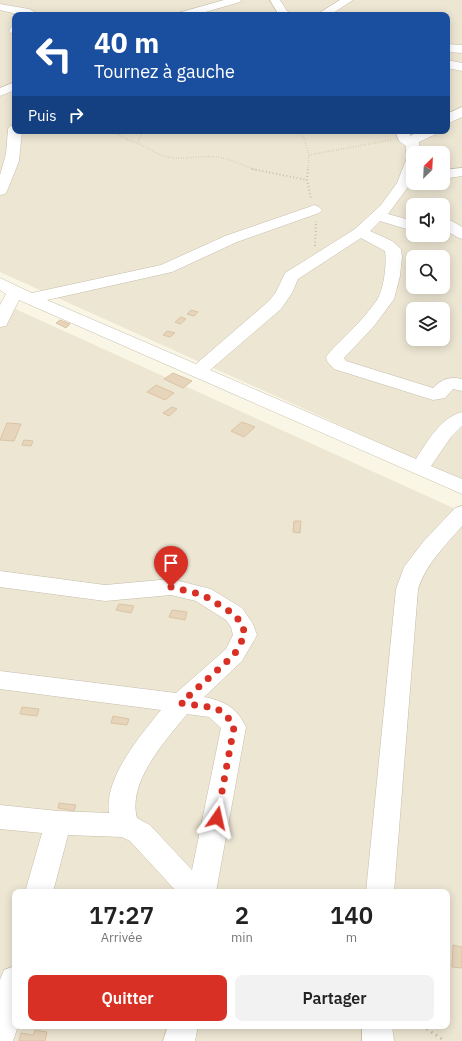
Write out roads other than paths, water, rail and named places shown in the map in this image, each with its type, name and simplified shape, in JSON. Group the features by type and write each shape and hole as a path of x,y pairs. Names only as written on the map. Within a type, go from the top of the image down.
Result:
{"street":[{"path":"193,12 236,0"},
{"path":"275,0 283,12"},
{"path":"327,12 348,0"},
{"path":"0,7 29,12"},
{"path":"450,48 462,49"},
{"path":"450,65 462,68"},
{"path":"0,92 12,87"},
{"path":"450,116 459,106"},
{"path":"0,132 12,130"},
{"path":"0,191 8,175 14,155 15,134"},
{"path":"407,141 424,134"},
{"path":"450,173 462,172"},
{"path":"197,372 275,305 284,294 291,276 360,232 386,208 406,183"},
{"path":"15,291 166,269 231,240 314,210"},
{"path":"378,216 406,224"},
{"path":"450,226 462,234"},
{"path":"360,232 386,244 393,249 394,257 392,276 386,299 368,322 335,357 336,361 340,365 433,394 438,394 447,384 457,383 462,385"},
{"path":"0,322 15,291"},
{"path":"15,291 462,487"},
{"path":"420,468 454,421 462,418"},
{"path":"380,889 407,589 412,573 427,552 462,513"},
{"path":"0,579 105,593 171,587 203,595 234,614 242,624 245,635 234,655 181,703 147,746 128,777 123,795 122,811 126,824"},
{"path":"0,680 216,708 227,716 234,727 203,889"},
{"path":"0,817 58,823 126,824 140,833 192,889"},
{"path":"40,889 58,823"},
{"path":"0,1034 12,991"},
{"path":"180,1041 182,1029"},
{"path":"377,1029 378,1041"}]}
